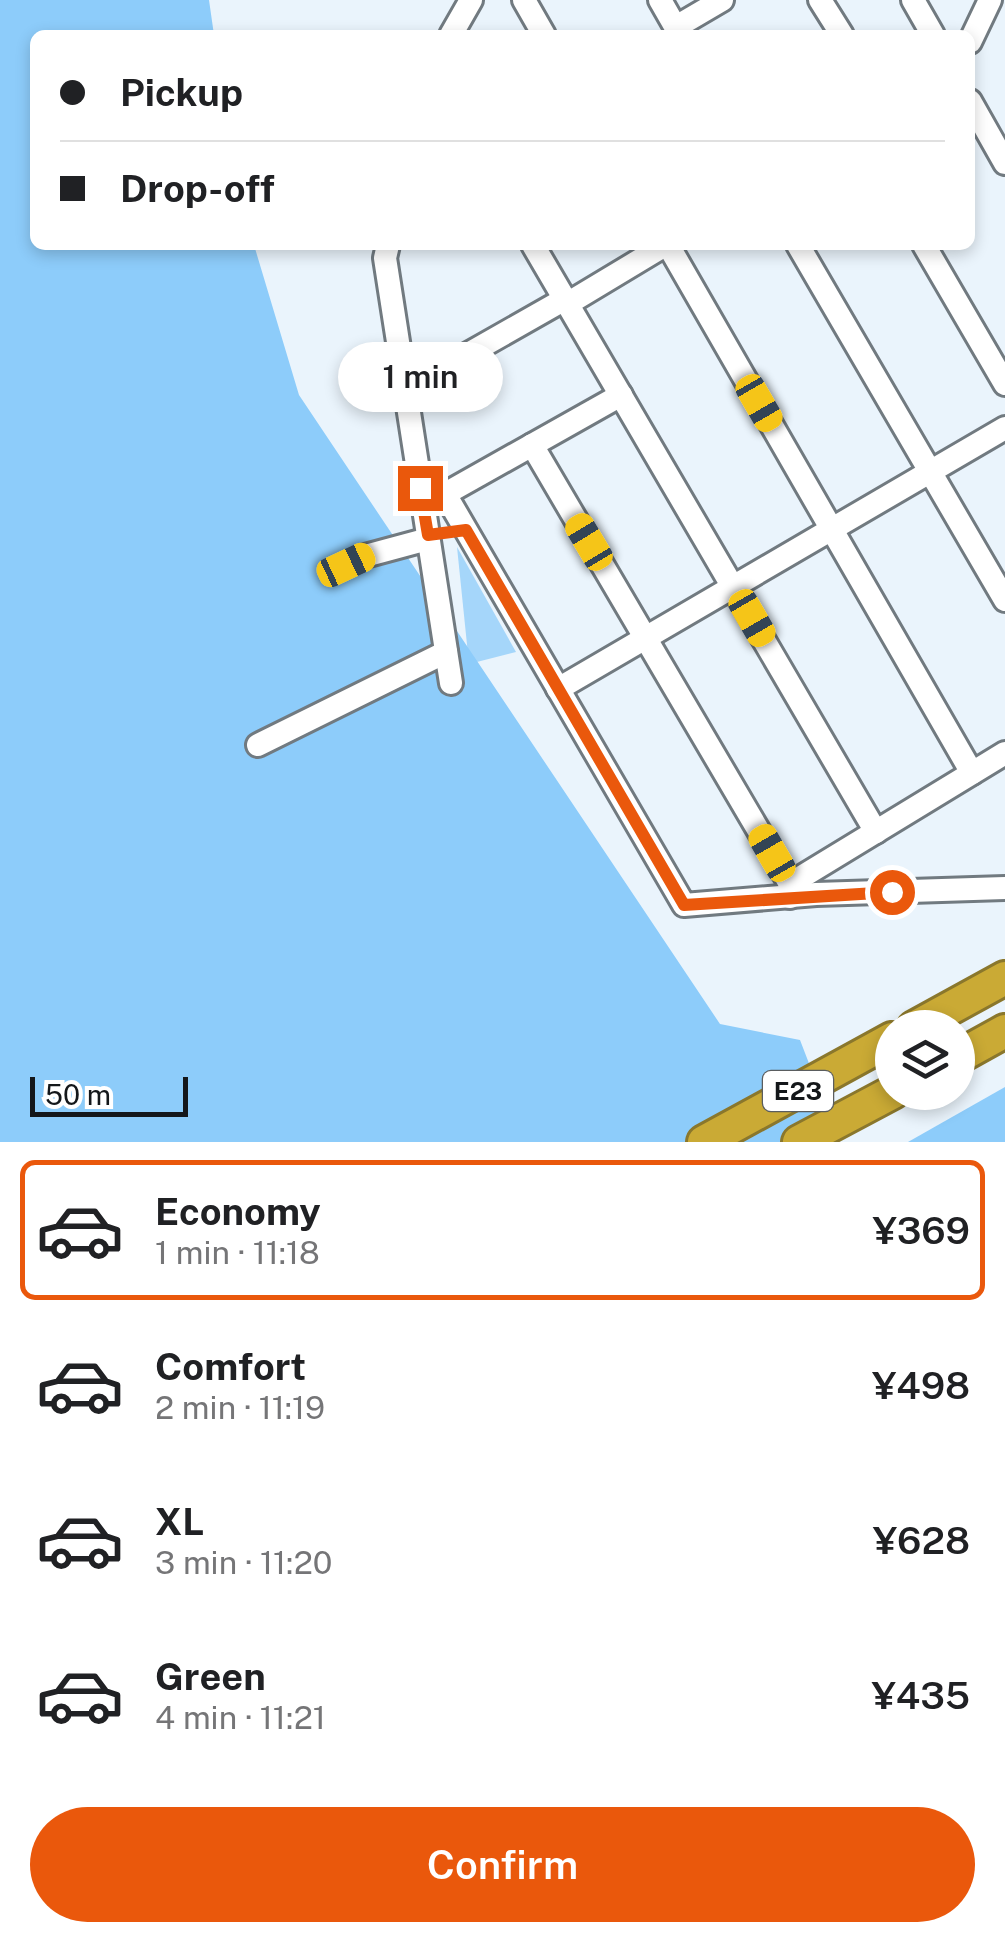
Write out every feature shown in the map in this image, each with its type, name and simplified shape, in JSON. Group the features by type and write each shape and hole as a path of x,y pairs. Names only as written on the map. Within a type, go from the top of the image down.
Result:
{"highway":[{"path":"947,1010 1005,978"},
{"path":"975,1048 1005,1031"},
{"name":"E23","path":"704,1142 875,1048"},
{"name":"E23","path":"799,1142 875,1101"}],"street":[{"path":"454,30 472,0"},
{"path":"660,0 677,30"},
{"path":"679,30 722,0"},
{"path":"820,0 839,30"},
{"path":"912,0 929,30"},
{"path":"975,32 990,0"},
{"path":"975,110 1005,162"},
{"path":"387,250 450,683"},
{"path":"536,250 876,832"},
{"path":"446,366 657,250"},
{"path":"669,250 972,773"},
{"path":"801,250 1005,600"},
{"path":"927,250 1005,384"},
{"path":"621,395 445,494 684,905 790,890 1005,888"},
{"path":"558,689 1005,428"},
{"path":"532,445 790,890"},
{"path":"346,565 428,537 466,530"},
{"path":"258,744 446,652"},
{"path":"790,890 1005,753"}],"shaded area":[{"path":"0,0 209,0 213,30 30,30 30,250 256,250 299,395 720,1024 800,1040 820,1092 824,1142 0,1142"},
{"path":"457,547 516,652 469,664"},
{"path":"1005,1087 1005,1142 908,1142 964,1110 975,1110 975,1104"}],"route":[{"path":"420,488 428,535 466,530 684,905 892,892"}]}
